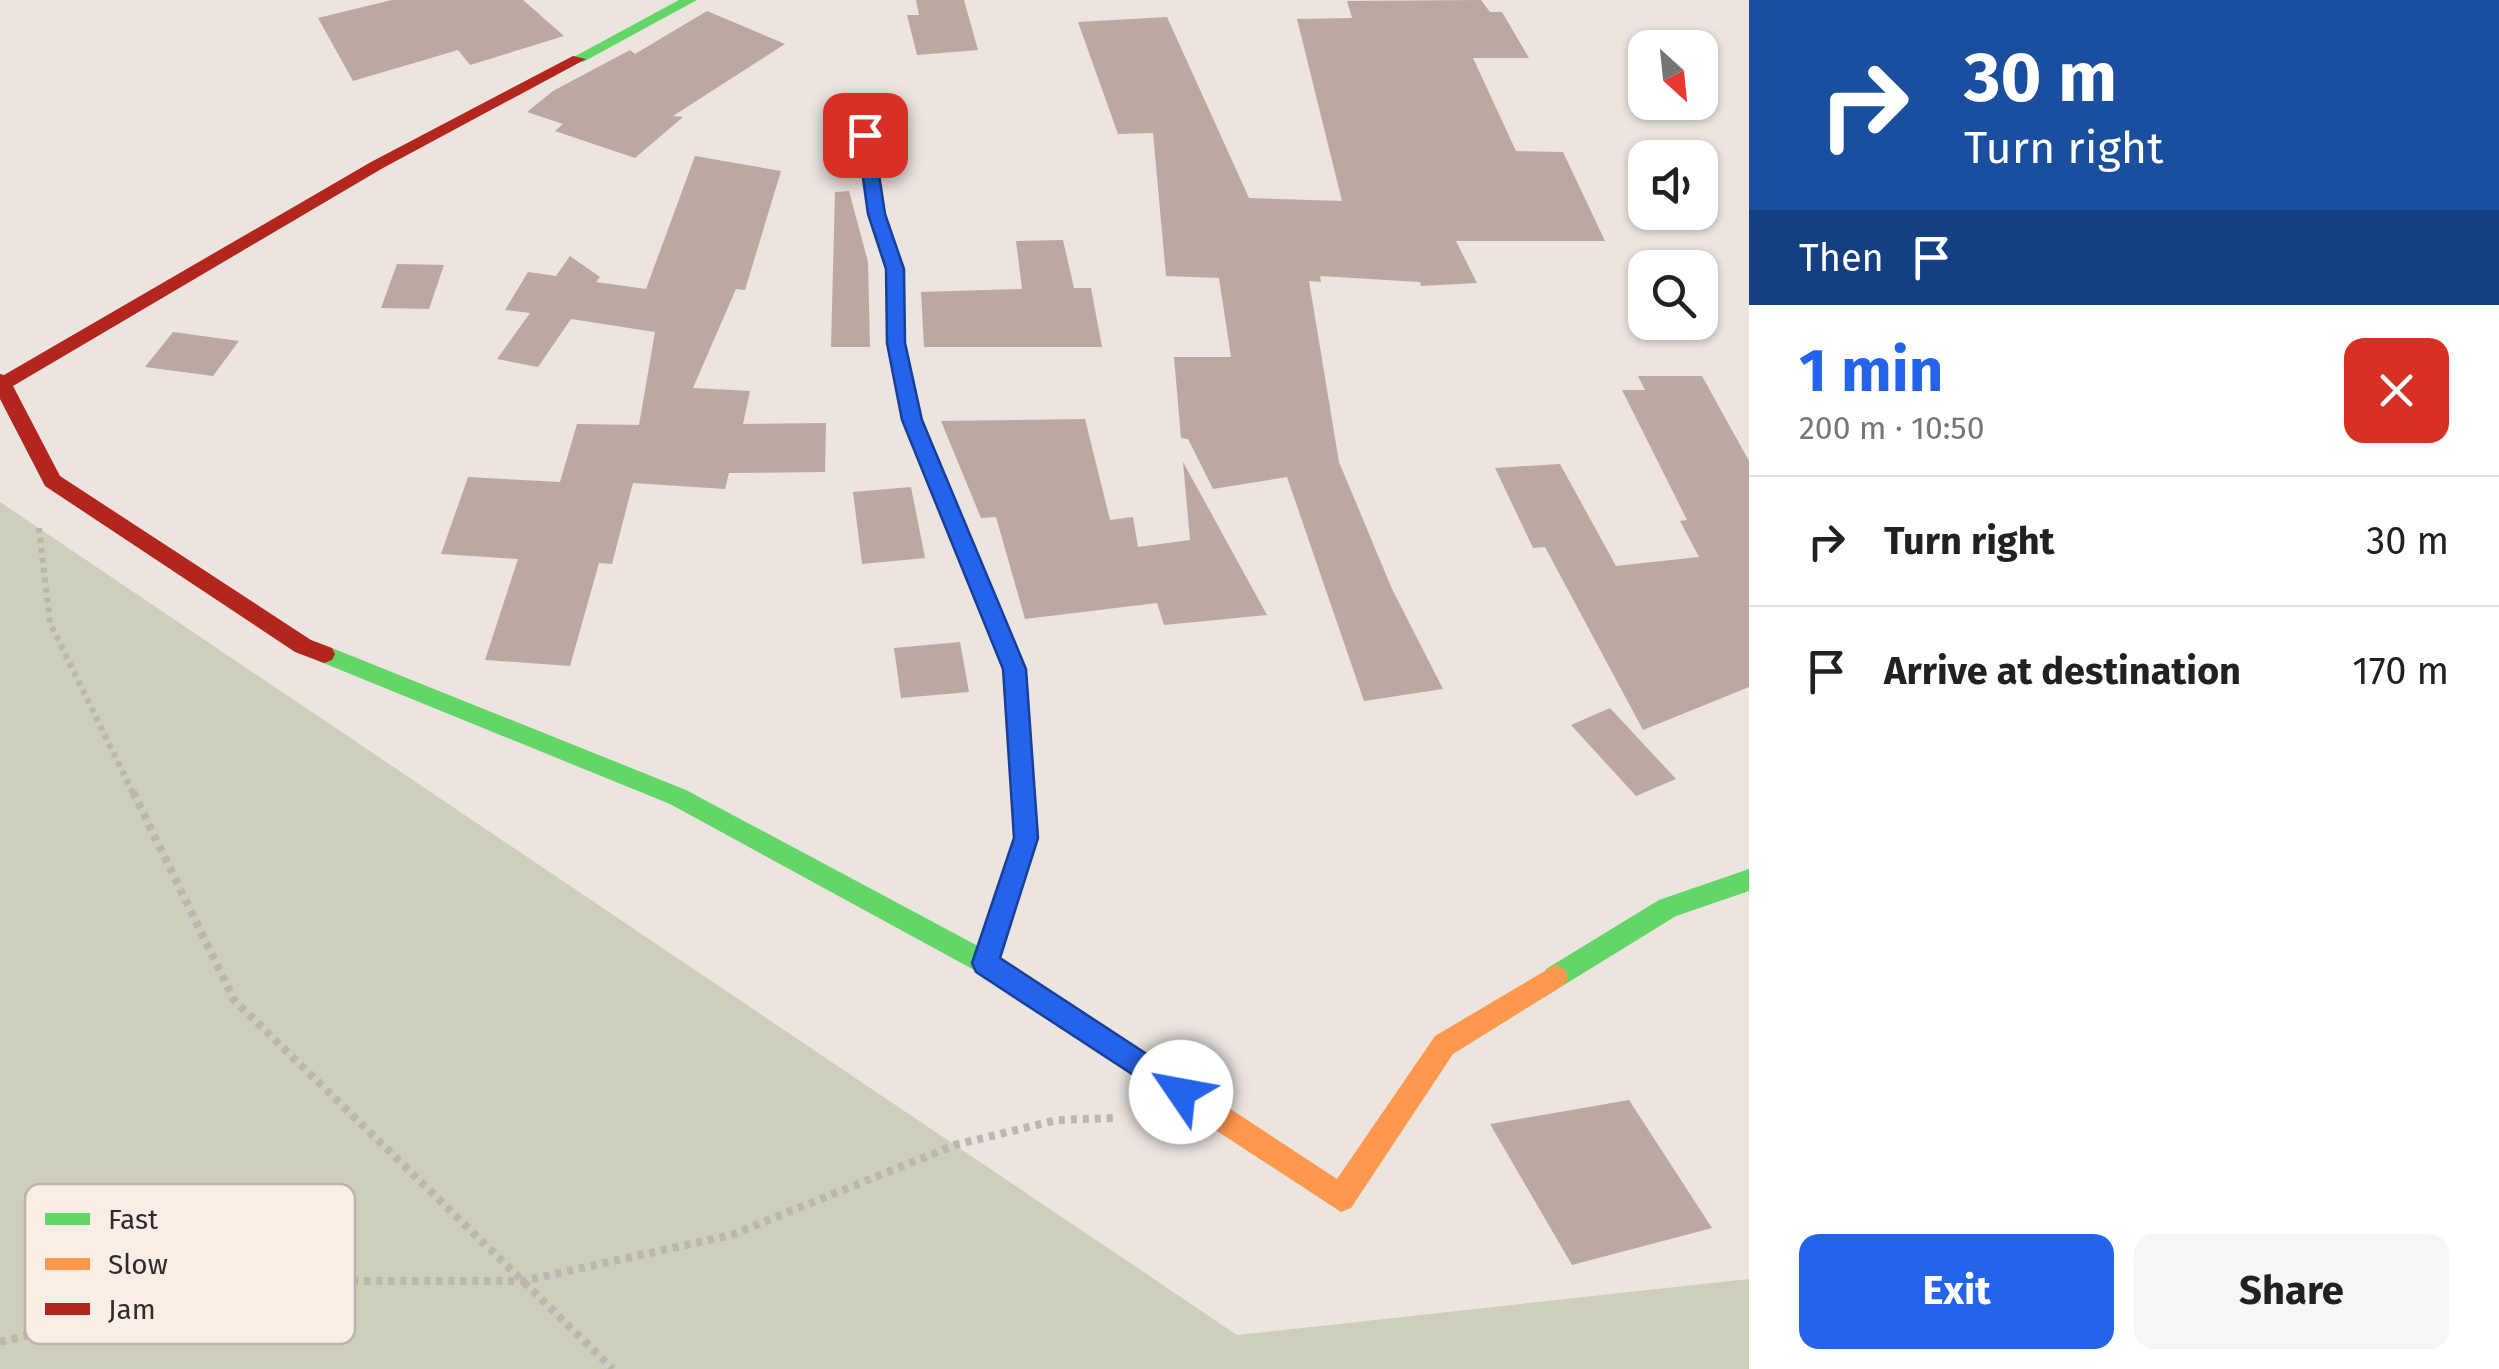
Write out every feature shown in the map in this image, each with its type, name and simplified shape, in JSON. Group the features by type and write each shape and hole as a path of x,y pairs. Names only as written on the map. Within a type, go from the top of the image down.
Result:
{"street":[{"path":"690,0 376,165 1,382 52,481 304,646 678,797 985,963 1341,1198 1444,1045 1668,908 1749,880"},
{"path":"865,135 877,214 895,269 896,343 912,420 1014,669 1026,838 985,963"}],"path":[{"path":"52,481 39,529 50,623 234,1000 613,1369"},
{"path":"355,1282 523,1281 731,1235 955,1145 1057,1120 1116,1118"},
{"path":"0,1342 25,1336"}],"green space":[{"path":"0,502 1237,1335 1749,1279 1749,1369 0,1369"}],"building":[{"path":"392,0 523,0 564,36 470,65 458,50 353,81 318,18"},
{"path":"916,0 964,0 978,50 917,55 907,15 919,15"},
{"path":"1481,0 1490,12 1502,12 1529,58 1473,58 1516,151 1563,152 1605,241 1456,241 1477,283 1421,286 1420,282 1320,276 1321,282 1309,281 1339,462 1392,589 1443,689 1364,701 1287,477 1213,489 1188,439 1181,438 1174,357 1231,357 1219,278 1166,276 1153,133 1118,134 1078,22 1167,17 1249,198 1342,201 1297,19 1352,18 1347,1"},
{"path":"707,11 785,44 673,116 683,117 635,158 555,131 563,124 527,112 553,91 630,50 635,54"},
{"path":"695,156 781,171 745,290 736,289 693,388 750,391 743,424 826,423 825,472 729,473 725,489 633,483 612,564 599,563 570,666 485,660 518,559 441,554 468,477 560,482 577,424 639,425 655,332 571,319 538,367 497,359 530,313 505,310 528,272 556,276 570,256 600,277 596,282 646,289"},
{"path":"849,191 868,262 870,347 831,347 835,192"},
{"path":"1063,240 1074,288 1091,288 1102,347 924,347 921,292 1022,289 1016,241"},
{"path":"397,264 444,265 429,309 381,308"},
{"path":"173,332 239,341 213,376 145,367"},
{"path":"1638,376 1702,376 1749,461 1749,687 1643,730 1545,547 1533,548 1495,468 1560,464 1616,566 1699,557 1680,521 1687,520 1622,390 1645,390"},
{"path":"1085,419 1110,520 1133,517 1138,547 1190,540 1183,462 1267,615 1164,625 1157,603 1025,619 996,517 981,518 941,421"},
{"path":"911,487 925,558 862,564 853,492"},
{"path":"960,642 969,692 901,698 894,648"},
{"path":"1610,708 1676,779 1636,796 1571,725"},
{"path":"1629,1100 1712,1228 1572,1265 1490,1124"}],"traffic: fast":[{"path":"578,59 690,0"},
{"path":"985,963 1026,838 1014,669 1004,644"},
{"path":"324,654 678,797 985,963 1175,1088"},
{"path":"1555,977 1668,908 1749,880"}],"traffic: slow":[{"path":"1175,1088 1341,1198 1444,1045 1555,977"}],"traffic: jam":[{"path":"1,385 377,165 578,59"},
{"path":"865,135 877,214 895,269 896,343 912,420 1004,644"},
{"path":"0,380 52,481 303,646 324,654"}],"route":[{"path":"865,135 877,214 895,269 896,343 912,420 1014,669 1026,838 985,963 1181,1092"}]}
